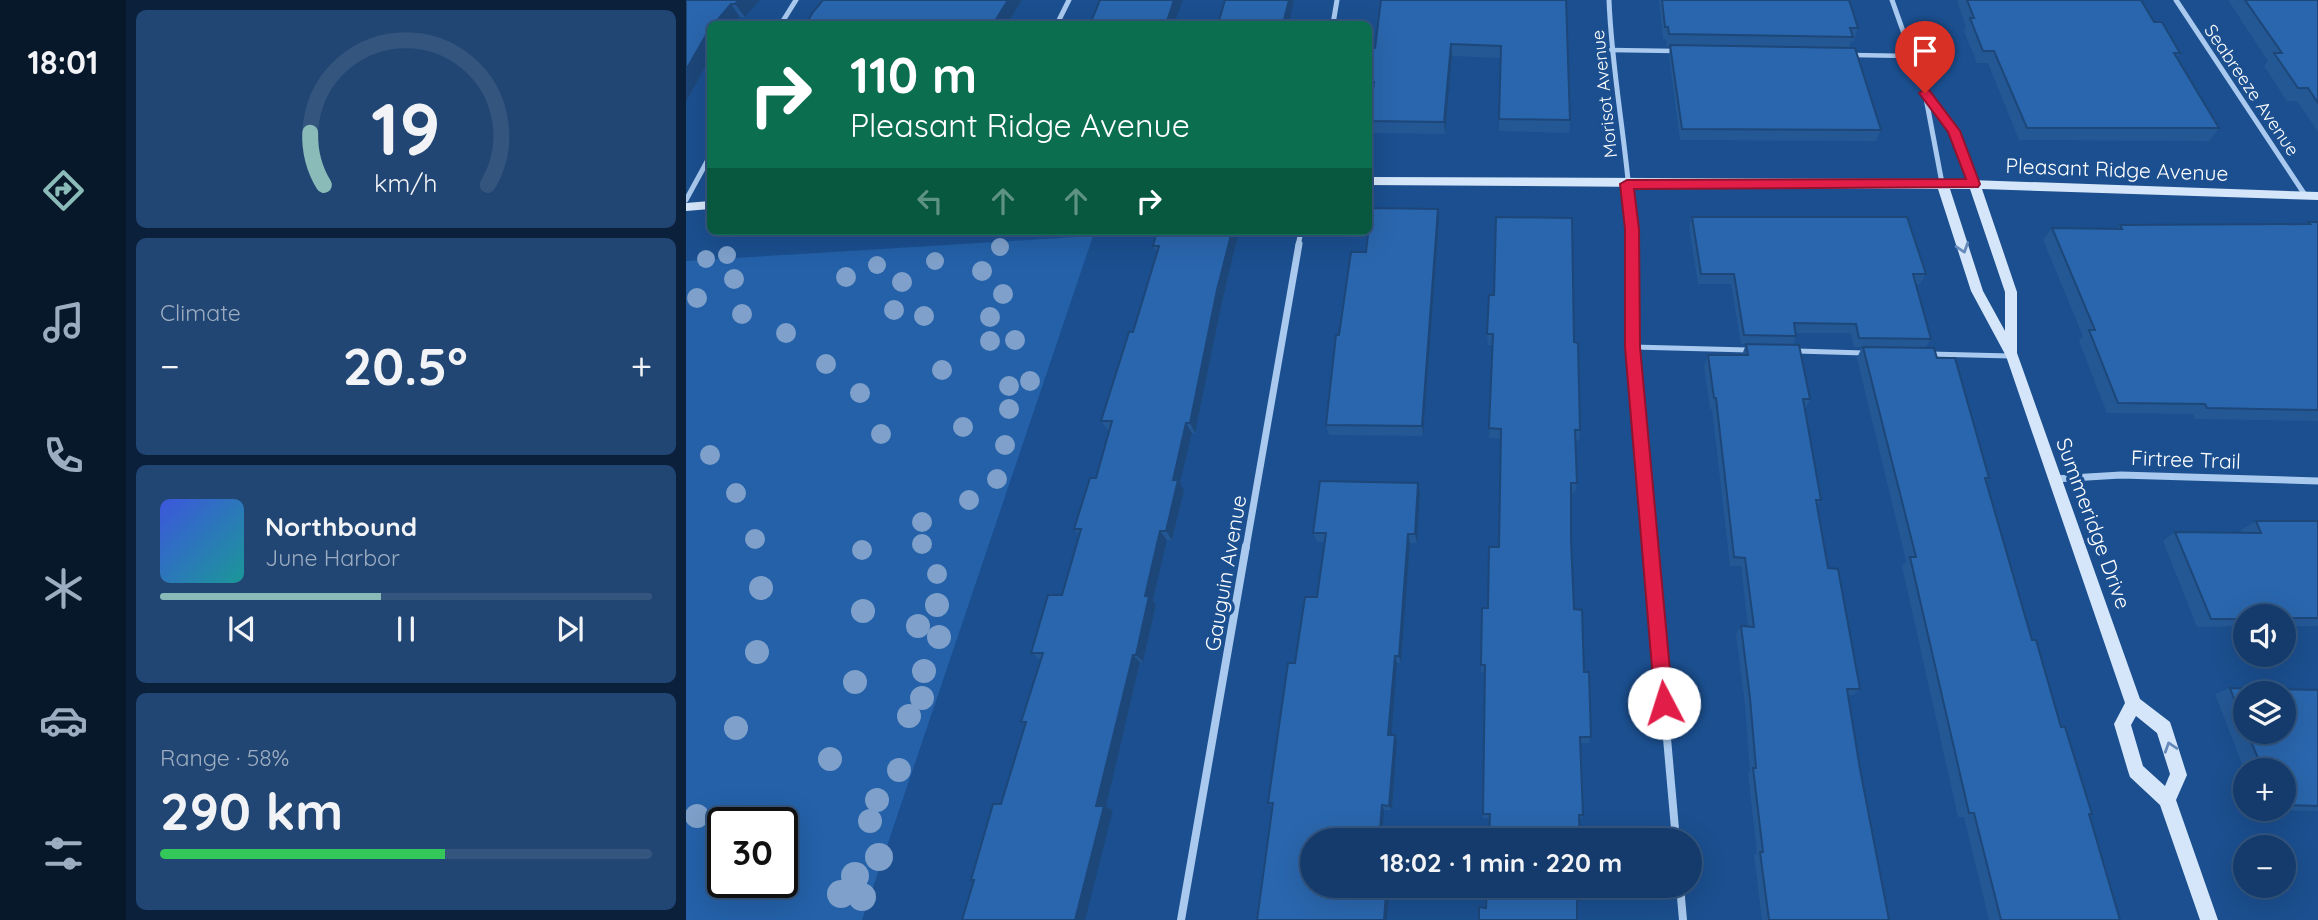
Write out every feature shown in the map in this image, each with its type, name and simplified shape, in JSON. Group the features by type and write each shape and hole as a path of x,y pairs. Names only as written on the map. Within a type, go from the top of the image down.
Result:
{"street":[{"path":"782,21 796,0"},
{"path":"1058,21 1069,0"},
{"path":"1334,21 1337,0"},
{"name":"Morisot Avenue","path":"1609,0 1611,50 1625,148 1632,229 1633,347 1675,828"},
{"name":"Summeridge Drive","path":"1892,0 1925,93 1941,183 1977,291 2012,356 2134,704"},
{"name":"Seabreeze Avenue","path":"2176,0 2312,195"},
{"name":"Summeridge Drive","path":"1925,93 1954,131 2011,292 2012,356"},
{"path":"686,200 707,162"},
{"name":"Pleasant Ridge Avenue","path":"1372,181 1941,183 2312,195"},
{"path":"686,206 707,205"},
{"name":"Gauguin Avenue","path":"1181,920 1300,235"},
{"name":"Firtree Trail","path":"2054,479 2122,475 2318,481"},
{"path":"2167,800 2179,775 2164,728 2134,704 2122,724 2136,771 2167,800 2208,920"},
{"path":"1681,898 1683,920"}],"lane":[{"path":"1611,50 1680,52"},
{"path":"1845,54 1911,56"},
{"path":"1633,347 1758,350"},
{"path":"1786,351 1869,353"},
{"path":"1925,354 2012,356"}],"shaded area":[{"path":"1093,236 862,920 686,920 686,261"}],"building":[{"path":"686,0 739,0 731,4 717,21 707,21 707,34 686,70"},
{"path":"823,0 1008,0 995,21 808,21"},
{"path":"1100,0 1174,0 1167,21 1091,21"},
{"path":"1225,0 1289,0 1284,21 1219,21"},
{"path":"1381,0 1566,0 1570,120 1499,119 1501,46 1451,44 1444,122 1372,121 1372,48 1375,48"},
{"path":"1662,0 1849,0 1858,28 1850,28 1853,37 1669,34 1668,27 1665,27"},
{"path":"1967,0 2141,0 2154,22 2162,22 2180,53 2174,53 2219,128 2027,128 1994,51 1983,51 1970,18 1974,18"},
{"path":"2245,0 2318,0 2318,103 2308,88 2298,88 2274,53 2282,53"},
{"path":"1670,45 1855,48 1881,130 1682,129"},
{"path":"1372,208 1438,209 1422,426 1326,425 1336,335 1339,335 1351,252 1366,252 1368,235 1372,235"},
{"path":"1496,217 1572,218 1574,342 1578,343 1580,430 1575,430 1577,483 1571,483 1571,540 1574,609 1582,610 1584,672 1589,672 1591,737 1580,737 1583,815 1579,815 1580,828 1489,828 1490,814 1483,814 1485,665 1481,665 1482,608 1488,608 1489,547 1499,547 1501,429 1489,428 1493,334 1487,334 1489,295 1494,295"},
{"path":"1692,217 1907,217 1926,274 1913,274 1931,339 1859,338 1856,324 1794,323 1796,336 1744,335 1734,274 1701,274"},
{"path":"2308,222 2318,222 2318,410 2118,403 2089,330 2095,330 2052,228 2310,224"},
{"path":"1156,235 1231,235 1190,423 1186,423 1173,480 1178,480 1166,531 1160,531 1145,596 1149,596 1136,655 1133,655 1096,806 1104,806 1075,920 962,920 993,804 1001,804 1026,722 1021,722 1043,653 1031,653 1048,595 1062,595 1081,529 1074,529 1090,478 1096,478 1112,421 1101,421 1129,332 1133,332 1159,246 1153,246"},
{"path":"1746,344 1799,345 1810,399 1803,399 1821,500 1816,500 1828,568 1838,569 1860,689 1847,689 1889,920 1769,920 1760,852 1763,852 1753,768 1756,768 1741,626 1754,627 1745,558 1734,557 1716,398 1708,355 1748,355"},
{"path":"1863,347 1934,348 1937,358 1955,358 1989,478 1985,478 2032,640 2036,640 2061,727 2065,727 2092,814 2089,814 2120,920 2001,920 1974,813 1969,813 1910,557 1916,557"},
{"path":"1320,481 1418,483 1415,534 1408,534 1399,656 1395,656 1388,735 1395,735 1389,806 1382,805 1380,828 1300,828 1300,898 1386,898 1384,920 1257,920 1273,803 1268,803 1288,663 1295,663 1305,597 1317,597 1326,533 1313,533"},
{"path":"2256,521 2318,521 2318,618 2296,618 2296,604 2233,604 2233,619 2211,619 2175,532 2261,533"},
{"path":"2296,690 2318,690 2318,806 2296,805 2296,758 2258,758 2252,744 2296,744"},
{"path":"1486,898 1581,898 1577,900 1577,920 1479,920 1479,907 1486,908"}],"route":[{"path":"1664,703 1633,347 1632,229 1627,184 1974,184 1954,131 1925,93"}]}
